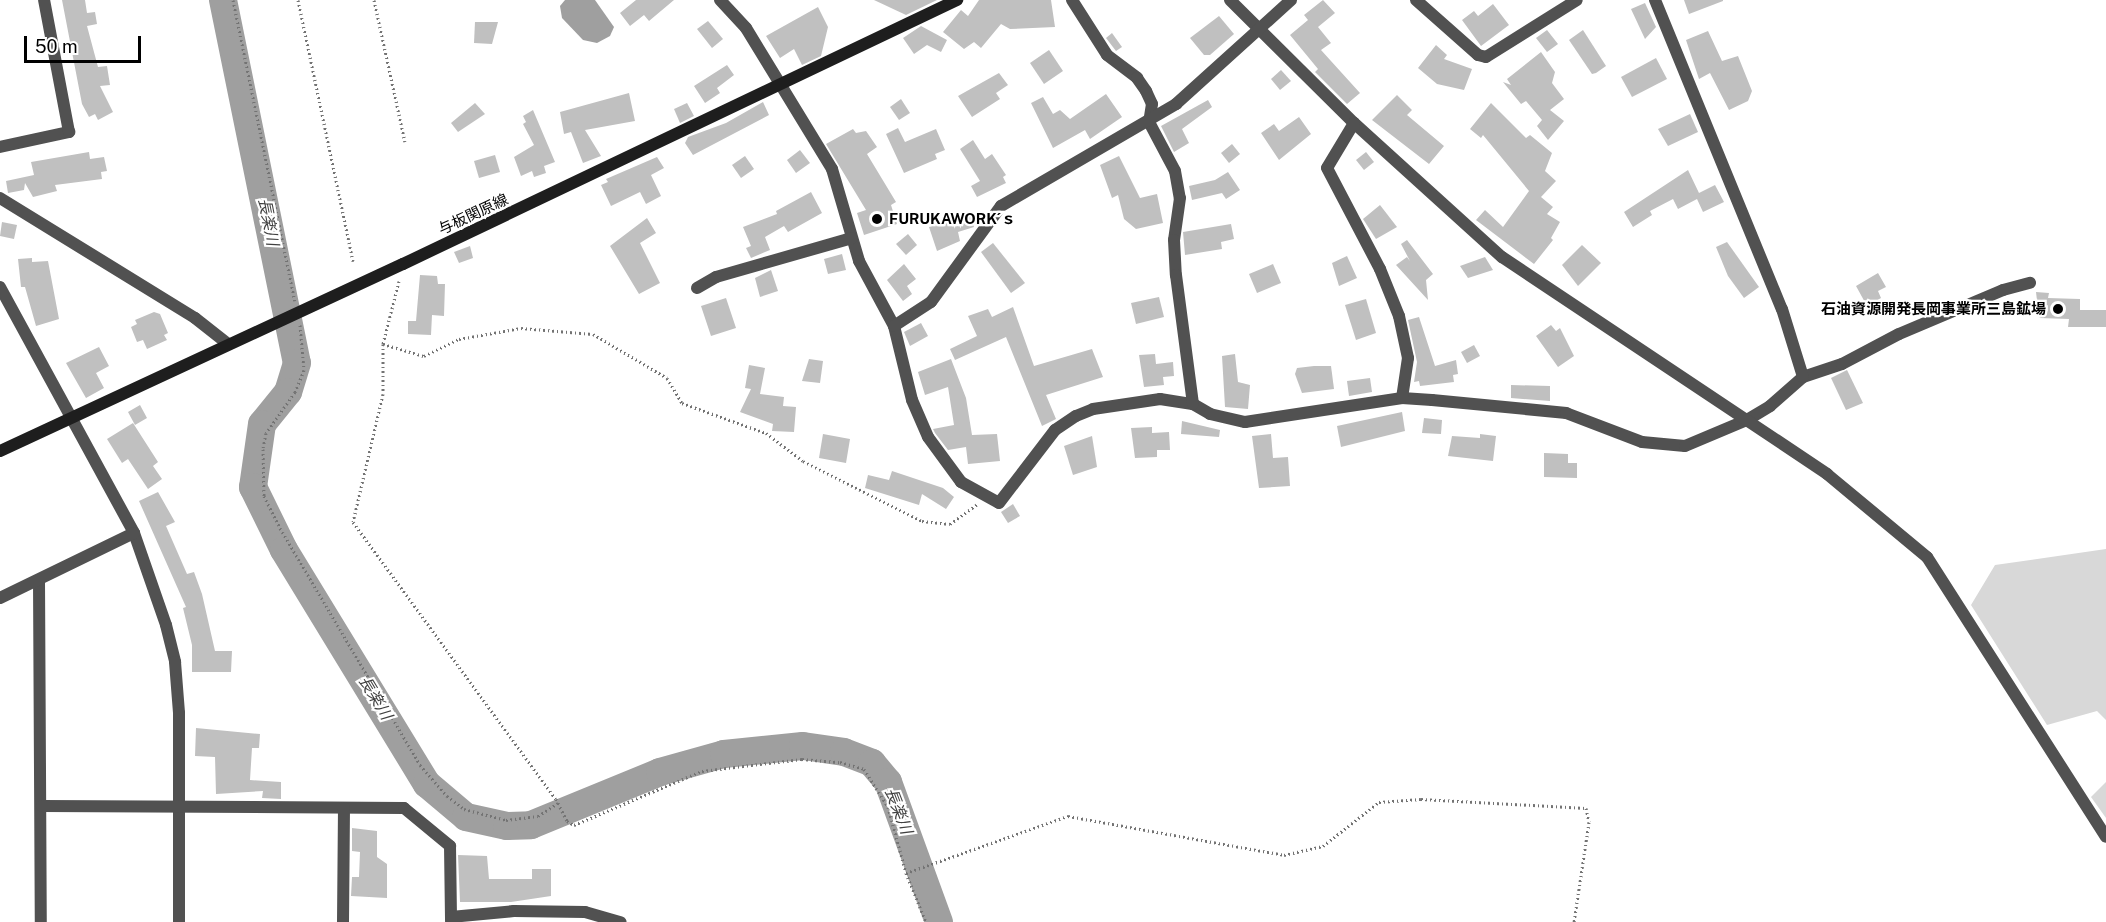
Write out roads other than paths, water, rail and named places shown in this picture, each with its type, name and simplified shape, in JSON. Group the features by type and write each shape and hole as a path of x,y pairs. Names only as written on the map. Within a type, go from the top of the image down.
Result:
{"main road":[{"name":"与板関原線","path":"0,451 292,313 403,264 953,1"}],"street":[{"path":"0,147 69,132 44,0"},
{"path":"720,0 746,28 777,85 831,169 859,261 894,326 912,400 928,437 961,482 983,497 999,503 1055,430 1076,416 1093,409 1160,399 1193,404 1210,414 1245,422 1402,398 1566,413 1633,439 1662,446 1699,442 1747,420 1770,406 1803,377 1842,364 1899,334 1993,295 2030,283"},
{"path":"1072,0 1107,56 1137,78 1146,91 1152,104 1149,122 1179,184 1176,275 1193,404"},
{"path":"1230,0 1262,29 1354,123 1502,257 1827,474 1927,557 2106,837"},
{"path":"894,326 931,302 1007,201 1149,122 1176,104 1292,0"},
{"path":"1416,0 1478,55 1486,57 1577,0"},
{"path":"1654,0 1782,309 1803,377"},
{"path":"1354,123 1327,168 1380,269 1396,308 1408,358 1402,398"},
{"path":"0,198 195,318 228,344"},
{"path":"697,288 716,277 852,238"},
{"path":"0,287 68,418 135,533 156,590 175,662 181,806 179,922"},
{"path":"0,598 135,533"},
{"path":"39,580 41,922"},
{"path":"42,806 404,808 450,846 451,920 514,911 585,912 621,922"},
{"path":"343,922 344,808"}],"waterway":[{"name":"長楽川","path":"223,0 297,363 288,392 262,424 253,487 284,550 427,784 466,817 507,826 531,825 660,772 724,754 803,746 844,752 872,763 888,782 939,922"}],"place":[{"name":"FURUKAWORK´ｓ","path":"877,219"},
{"name":"石油資源開発長岡事業所三島鉱場","path":"2058,309"}]}
